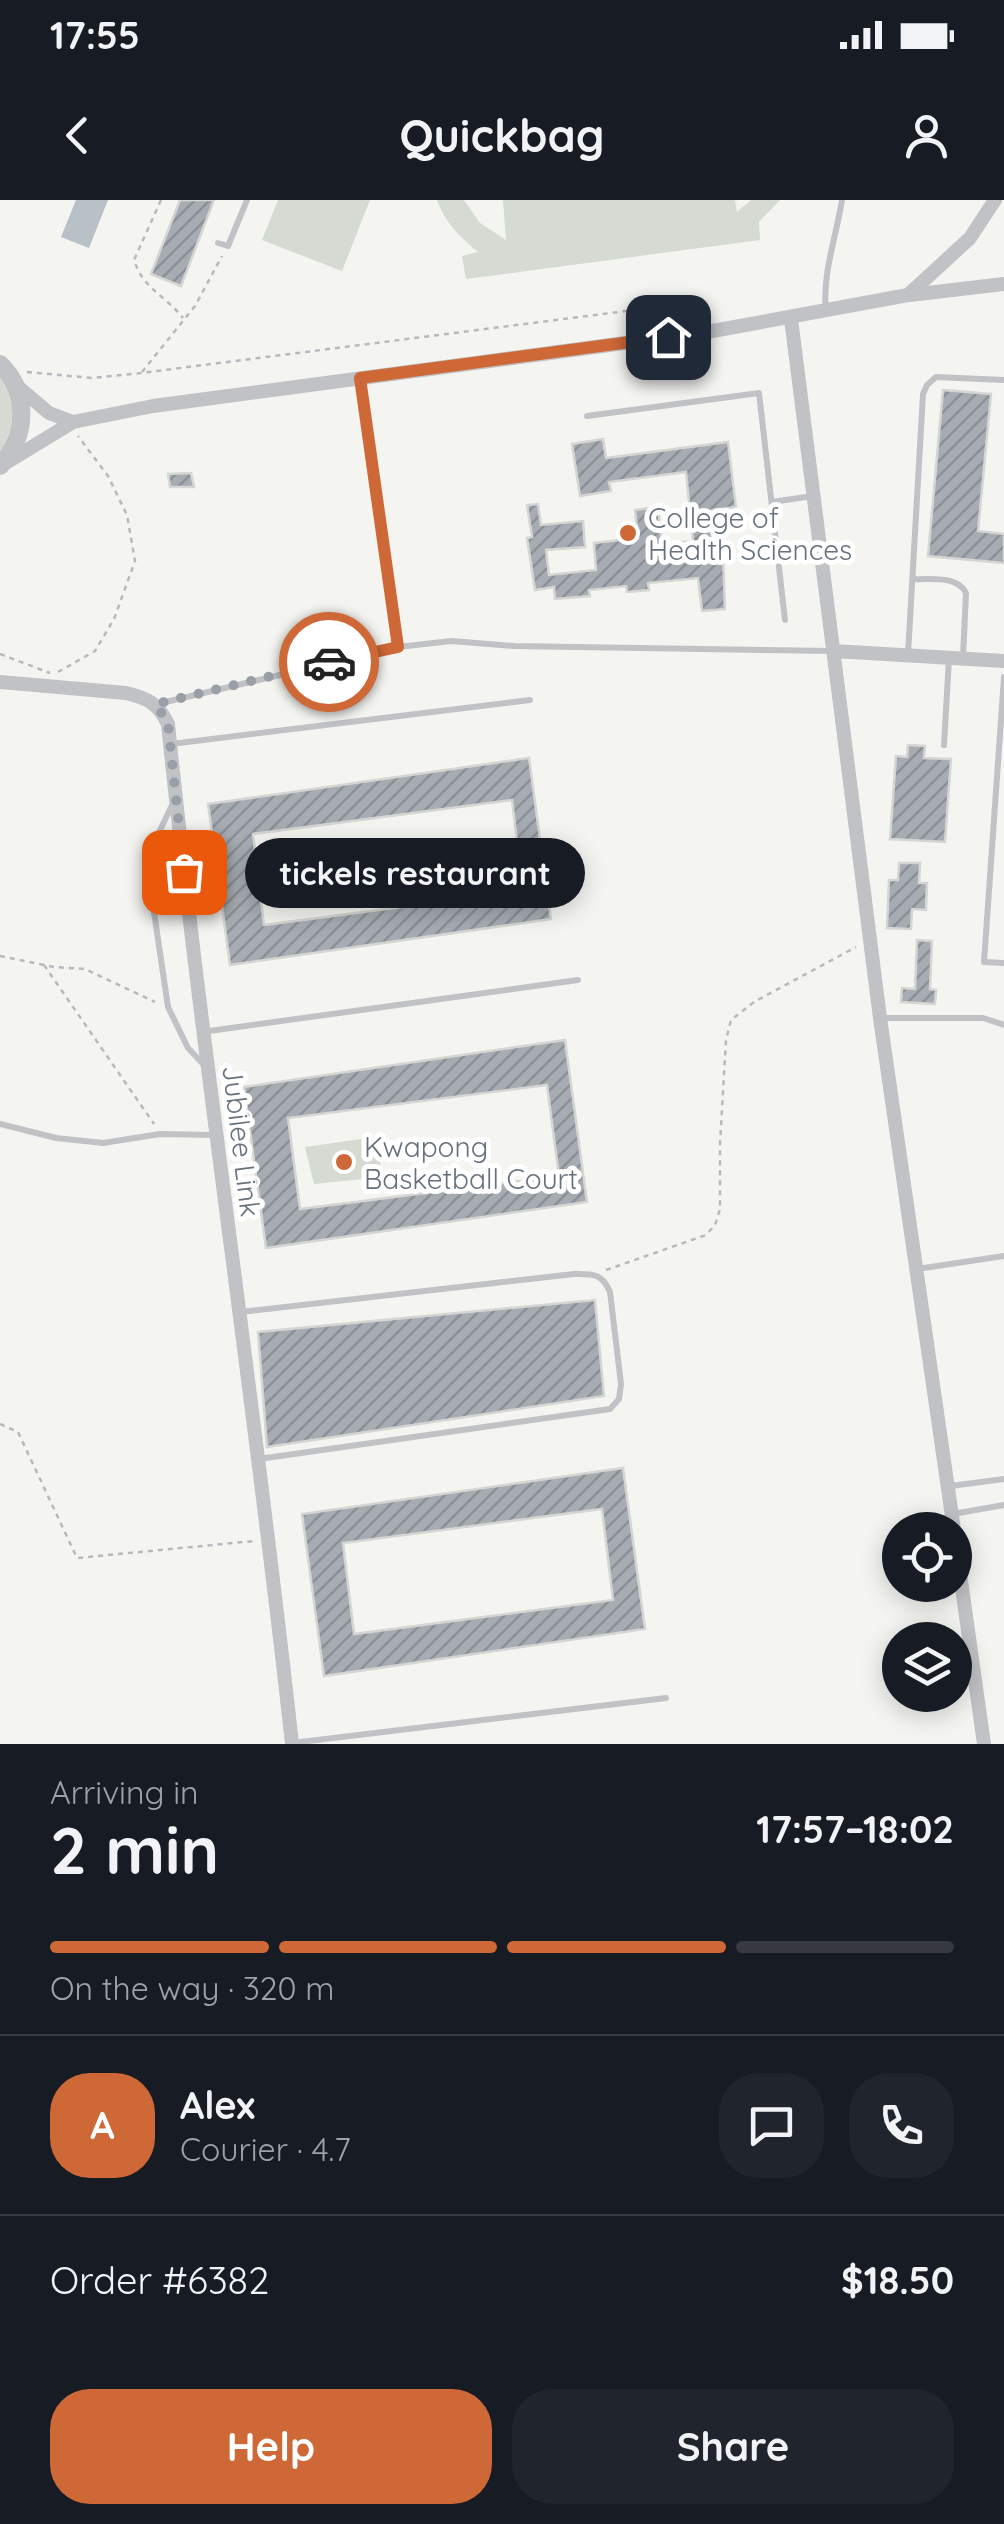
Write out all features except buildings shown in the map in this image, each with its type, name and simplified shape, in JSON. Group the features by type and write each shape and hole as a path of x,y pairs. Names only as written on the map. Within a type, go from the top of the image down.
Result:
{"street":[{"path":"908,295 970,238 995,200"},
{"path":"2,466 73,422 153,406 706,332 908,295 1004,284"},
{"path":"791,319 880,1018 951,1512"},
{"path":"8,373 49,413 73,422"},
{"path":"2,466 22,424 22,404 8,373"},
{"path":"833,651 1004,661"},
{"path":"0,682 126,693 156,704"},
{"name":"Jubilee Link","path":"156,704 168,724 214,1135 270,1540 292,1744"},
{"path":"964,1602 984,1744"}],"lane":[{"path":"218,244 228,246 246,200"},
{"path":"826,312 823,283 842,200"},
{"path":"908,656 926,385 936,377 1004,380"},
{"path":"360,378 398,647"},
{"path":"587,416 759,393 785,620"},
{"path":"772,502 813,496"},
{"path":"912,579 954,582 966,593 944,745"},
{"path":"156,704 398,647 451,640 514,646 833,651"},
{"path":"1004,677 984,962 1004,963"},
{"path":"170,744 530,700"},
{"path":"176,798 157,832 149,861 168,1007 188,1048 208,1070"},
{"path":"202,1032 578,980"},
{"path":"880,1018 983,1018 1004,1025"},
{"path":"0,1124 56,1138 103,1143 160,1134 214,1135"},
{"path":"917,1269 1004,1256"},
{"path":"240,1312 596,1274 605,1280 610,1292 621,1384 619,1398 610,1409 258,1459"},
{"path":"947,1486 1004,1479"},
{"path":"972,1515 1004,1505"},
{"path":"292,1744 666,1698"}],"path":[{"path":"161,200 134,260 141,281 173,305 183,318"},
{"path":"141,374 195,306 228,246"},
{"path":"8,373 92,378 141,374 642,310 663,312 706,332"},
{"path":"0,654 52,676 94,651 114,620 126,590 134,560 127,515 108,476 80,440 73,422"},
{"path":"596,1274 706,1235 715,1225 720,1209 726,1040 731,1020 754,1002 870,940"},
{"path":"0,956 84,969 168,1007"},
{"path":"44,965 160,1134"},
{"path":"0,1424 18,1432 77,1558 270,1540"}],"shaded area":[{"path":"76,200 108,200 89,248 61,237"},
{"path":"278,200 370,200 342,271 262,240"},
{"path":"437,200 464,200 480,223 506,240 503,200 735,200 737,212 751,200 780,200 759,222 760,240 466,279 462,256 478,252 454,229"},
{"path":"0,374 10,394 13,414 0,454"},
{"path":"455,838 458,877 425,879 422,840"},
{"path":"335,850 341,891 271,901 265,860"},
{"name":"Kwapong Basketball Court","path":"375,1137 383,1177 314,1184 305,1147"}],"way so far":[{"path":"184,872 168,724 156,704 329,662"}],"place":[{"name":"College of Health Sciences","path":"628,533"},
{"name":"tickels restaurant","path":"184,872"},
{"name":"Kwapong Basketball Court","path":"344,1162"}],"route":[{"path":"329,662 398,647 360,378 668,337"}]}
